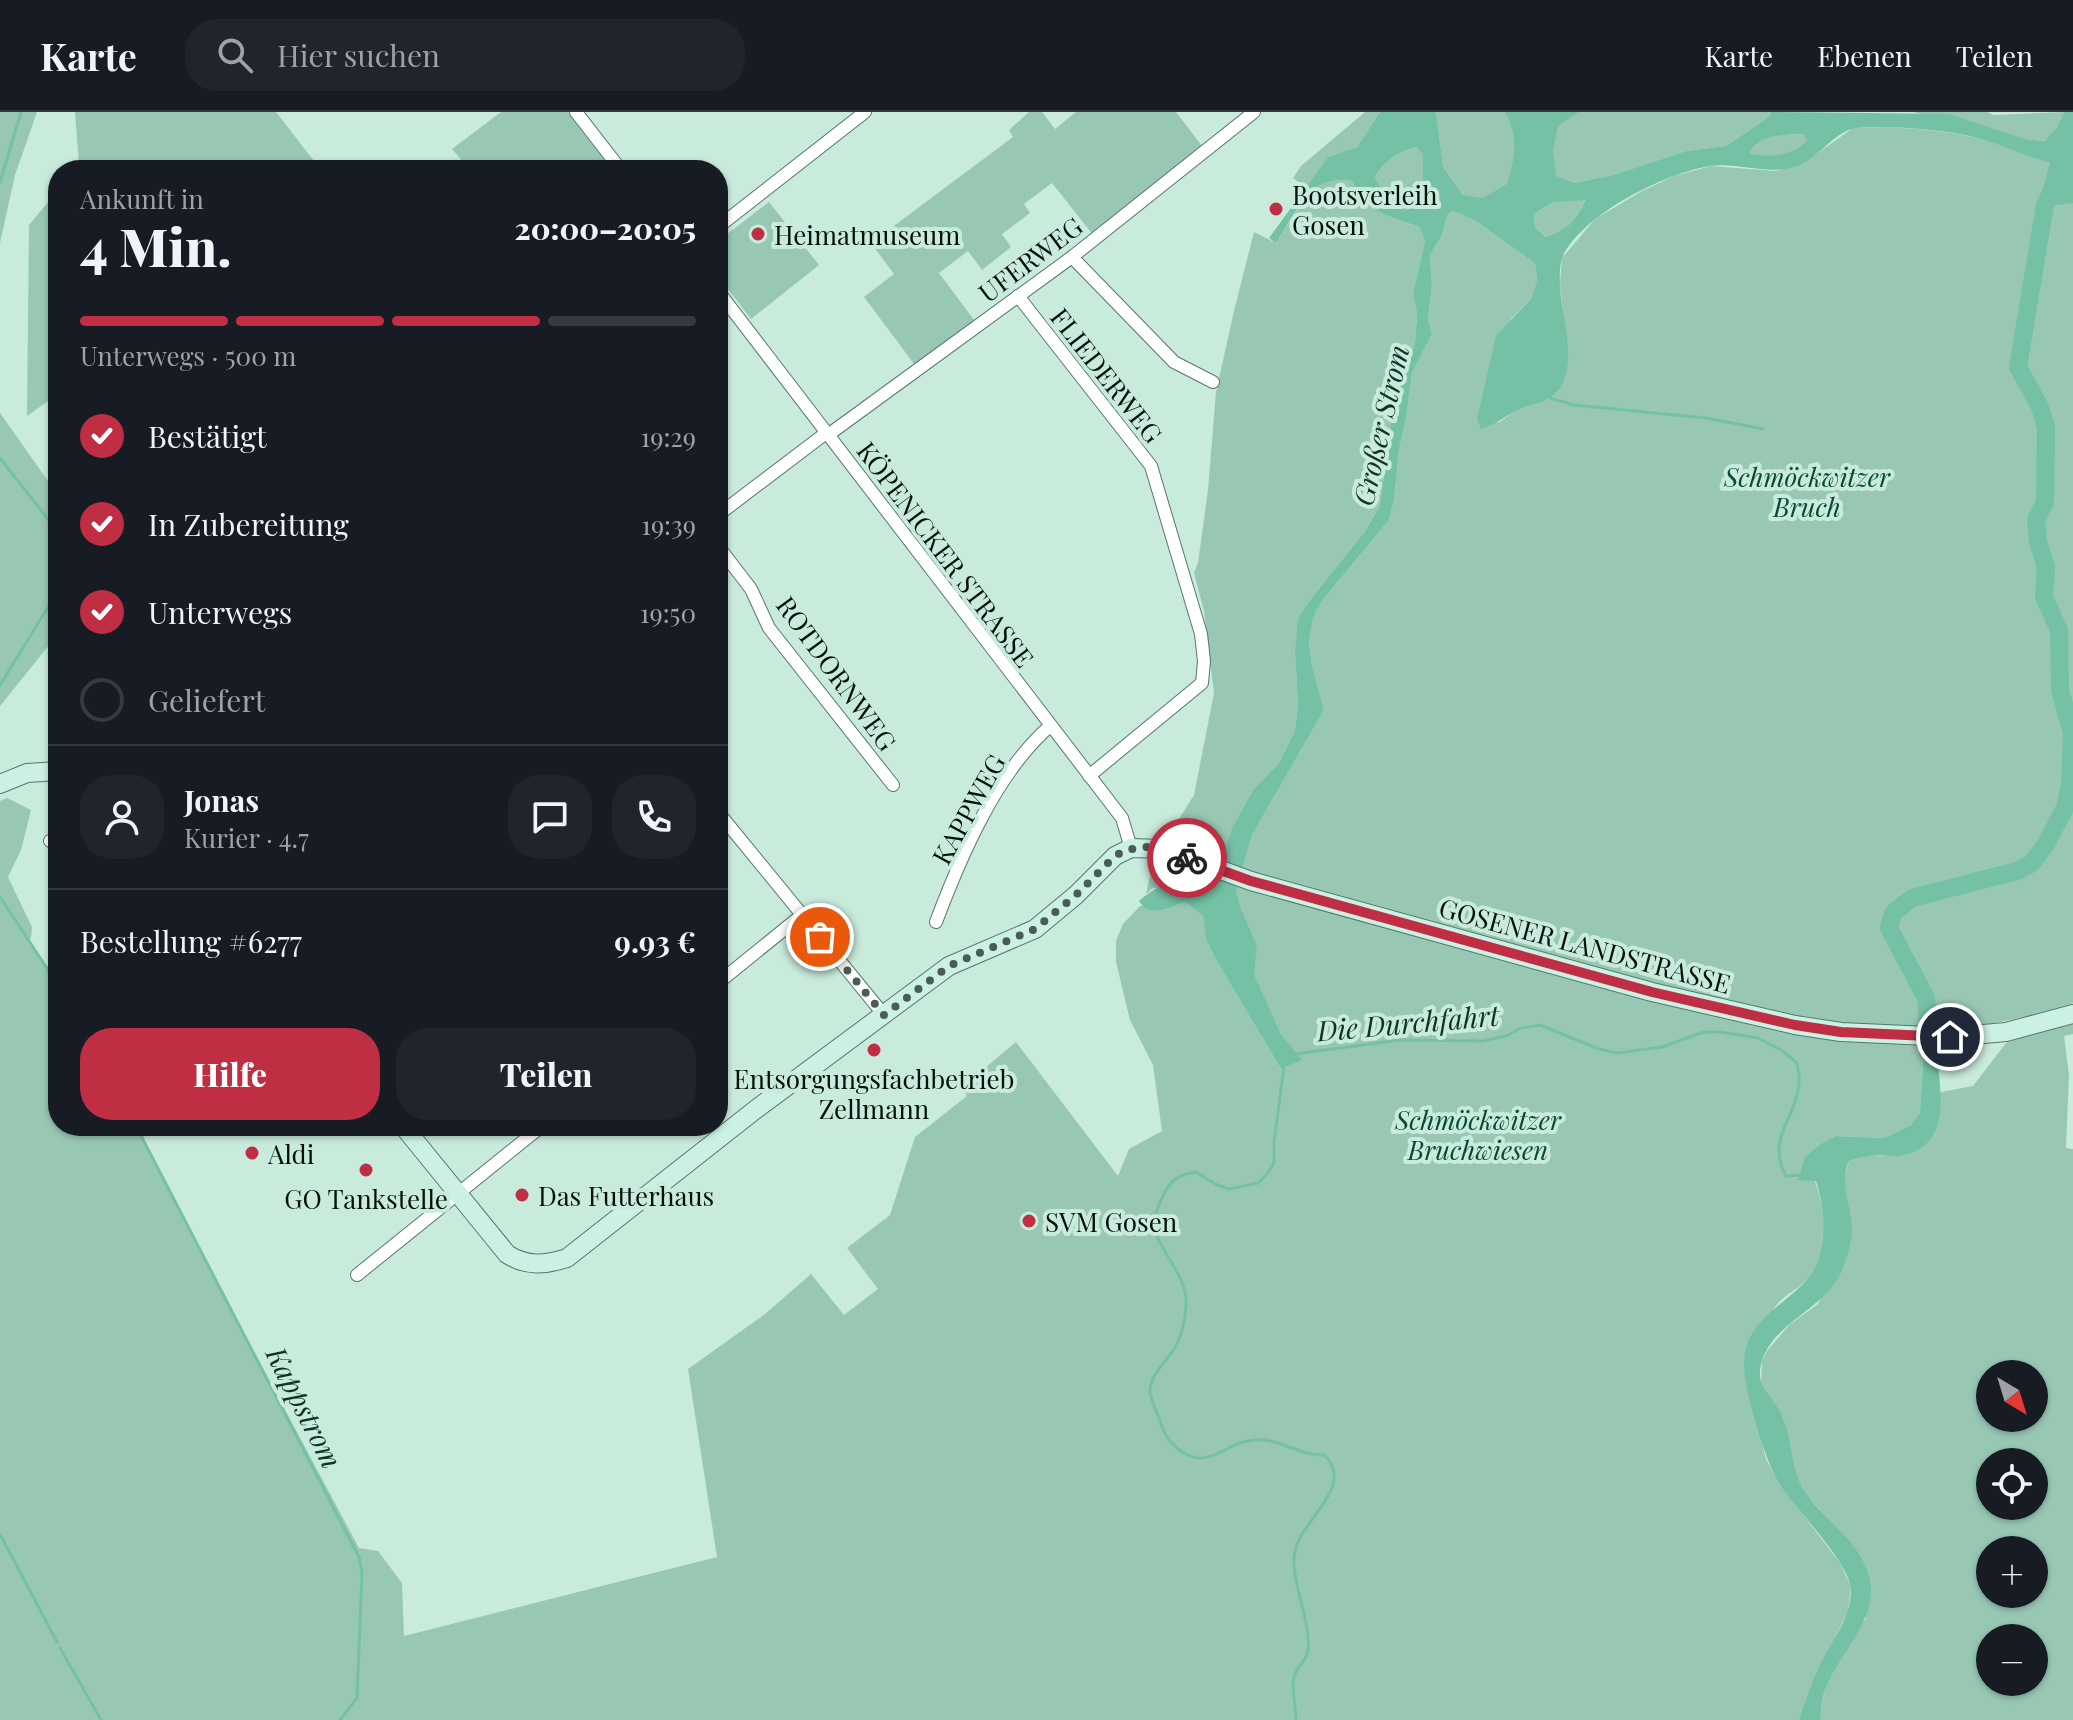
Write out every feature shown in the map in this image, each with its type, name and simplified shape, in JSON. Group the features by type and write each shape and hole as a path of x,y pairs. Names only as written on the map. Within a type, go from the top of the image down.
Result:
{"main road":[{"path":"0,784 27,773 48,772"},
{"path":"728,1132 949,966 1035,929 1076,895 1115,856 1131,848"},
{"name":"GOSENER LANDSTRASSE","path":"1131,848 1163,849 1251,881 1652,992 1795,1025 1841,1032 1950,1037 2006,1032 2073,1014"},
{"path":"411,1136 496,1241 516,1260 545,1265 567,1258 722,1136"}],"street":[{"path":"576,112 613,160"},
{"path":"728,219 865,112"},
{"name":"UFERWEG","path":"827,434 1072,257 1254,112"},
{"path":"1072,257 1174,362 1213,382"},
{"name":"FLIEDERWEG","path":"1018,296 1151,466 1201,634 1204,661 1202,683 1089,776"},
{"name":"KÖPENICKER STRASSE","path":"728,304 1122,818 1131,848"},
{"path":"728,508 827,434"},
{"name":"ROTDORNWEG","path":"728,559 751,589 769,628 893,785"},
{"name":"KAPPWEG","path":"936,922 956,869 992,802 1027,750 1050,726"},
{"path":"728,824 884,1015"},
{"path":"728,975 802,915"},
{"path":"357,1275 530,1136"}],"green space":[{"path":"0,112 37,112 15,175 0,243"},
{"path":"75,112 276,112 313,160 79,160"},
{"path":"501,112 568,112 604,160 461,160 452,149"},
{"path":"1029,112 1042,112 1055,129 1076,112 1176,112 1205,150 1094,236 1052,183 1024,204 1030,213 1002,234 1011,247 982,270 968,251 939,273 977,324 917,368 864,297 894,274 871,243 1013,137 1009,130"},
{"path":"1365,112 1380,112 1357,147 1328,157 1306,188 1293,178 1301,166"},
{"path":"1436,112 1771,112 1770,116 1726,146 1686,151 1613,175 1463,206 1443,166"},
{"path":"1913,112 1987,112 1993,115 2064,112 2057,127 2044,141"},
{"path":"1853,128 1936,131 1993,143 2051,163 2073,203 2073,1003 1998,1022 1959,1028 1920,1029 1924,1045 1920,1112 1911,1125 1884,1138 1836,1136 1805,1157 1821,1200 1824,1231 1819,1261 1803,1284 1775,1307 1744,1368 1766,1459 1778,1482 1840,1563 1851,1587 1848,1611 1807,1696 1799,1720 0,1720 0,801 7,798 31,810 21,850 8,877 32,927 28,941 48,970 48,1136 141,1136 359,1548 378,1551 402,1583 404,1636 717,1557 688,1369 765,1314 811,1274 844,1315 878,1289 847,1248 890,1215 915,1137 967,1096 962,1087 1016,1042 1118,1176 1129,1149 1162,1131 1153,1065 1130,1020 1116,962 1116,941 1123,924 1140,906 1173,906 1185,902 1203,916 1206,940 1215,958 1281,1069 1301,1060 1281,1034 1253,975 1257,945 1236,891 1252,835 1324,710 1309,641 1313,618 1321,602 1389,520 1412,373 1432,334 1428,319 1432,285 1430,255 1442,235 1448,214 1453,211 1476,221 1535,262 1537,280 1531,299 1511,319 1498,423 1514,412 1550,398 1568,356 1560,285 1562,258 1595,219 1674,176 1711,166 1776,171 1815,155"},
{"path":"1804,134 1808,141 1788,153 1773,156 1749,153 1766,139"},
{"path":"1416,147 1423,153 1423,184 1414,208 1404,210 1382,190 1375,178 1392,158"},
{"path":"1338,178 1352,181 1366,201 1380,212 1419,227 1425,241 1413,293 1417,314 1415,342 1393,410 1380,505 1366,530 1310,600 1295,653 1298,705 1295,730 1279,763 1253,790 1232,828 1210,892 1153,888 1146,894 1157,844 1179,819 1194,795 1214,693 1204,611 1194,573 1208,490 1216,392 1254,232 1276,243 1309,195"},
{"path":"1585,199 1574,219 1559,232 1544,237 1535,227 1534,214 1553,202"},
{"path":"48,202 48,401 27,416 29,225"},
{"path":"769,202 819,265 751,319 728,289 728,233"},
{"path":"0,413 48,481 48,646 0,706"},
{"path":"2073,1019 2073,1034 2064,1036 2069,1075 2066,1148 2073,1149 2073,1720 1821,1720 1821,1707 1829,1680 1866,1618 1826,1517 1805,1493 1794,1471 1783,1417 1761,1385 1762,1361 1789,1325 1818,1304 1852,1233 1843,1183 1849,1161 1871,1155 1897,1156 1941,1092 1973,1086 2006,1043"}],"shaded area":[{"path":"1380,112 1436,112 1443,166 1462,195 1483,198 1507,184 1510,175 1514,139 1505,112 1579,112 1558,126 1553,150 1556,176 1574,183 1613,175 1686,151 1726,146 1770,116 1771,112 1949,114 2025,139 2044,141 2057,127 2064,112 2073,112 2073,203 2049,206 2039,203 2050,163 1976,138 1910,128 1855,128 1839,135 1810,159 1794,167 1773,170 1710,166 1671,177 1606,211 1573,240 1563,256 1560,271 1568,364 1560,387 1545,400 1481,429 1477,419 1496,336 1531,299 1537,280 1535,263 1476,221 1453,211 1448,214 1442,235 1430,255 1432,285 1428,319 1432,334 1412,373 1389,520 1321,602 1313,618 1309,642 1324,710 1252,835 1236,891 1257,945 1254,975 1281,1034 1302,1060 1281,1069 1215,958 1206,940 1203,916 1185,902 1154,911 1139,901 1157,888 1173,883 1210,892 1232,828 1253,790 1279,763 1295,730 1298,619 1366,530 1380,505 1393,410 1415,342 1417,314 1413,293 1425,241 1419,227 1373,208 1352,181 1338,180 1315,189 1306,198 1276,243 1269,238 1328,157 1357,147","holes":["1804,134 1807,141 1788,153 1749,153 1766,139","1416,147 1423,154 1423,184 1414,208 1404,210 1382,190 1375,178 1387,162","1585,200 1570,224 1545,237 1535,227 1534,214 1553,202"]},
{"path":"1924,1045 1936,1046 1941,1096 1937,1128 1929,1141 1917,1150 1899,1156 1880,1155 1849,1161 1845,1188 1852,1233 1843,1268 1826,1294 1779,1334 1770,1345 1760,1368 1762,1384 1783,1418 1801,1484 1814,1504 1860,1555 1870,1580 1871,1598 1866,1616 1828,1683 1822,1701 1821,1720 1799,1720 1818,1670 1844,1620 1851,1591 1842,1566 1772,1470 1747,1389 1746,1349 1750,1337 1764,1318 1812,1273 1822,1248 1822,1207 1816,1181 1798,1180 1805,1157 1836,1136 1884,1138 1911,1125 1920,1112"}],"waterway":[{"name":"Kappstrom","path":"0,182 21,112"},
{"path":"1930,1050 1926,998 1889,928 1893,913 1912,898 2017,871 2031,864 2046,844 2065,808 2070,784 2072,733 2060,690 2059,630 2044,597 2046,567 2038,542 2036,520 2045,502 2046,427 2040,407 2018,367 2045,205 2073,147"},
{"path":"1550,398 1574,405 1706,418 1763,429"},
{"name":"Kappstrom","path":"0,458 48,519"},
{"name":"Kappstrom","path":"0,685 48,607"},
{"name":"Kappstrom","path":"0,897 48,970"},
{"name":"Die Durchfahrt","path":"1295,1054 1400,1040 1482,1041 1540,1025 1617,1053 1662,1047 1704,1032 1758,1038 1797,1063 1797,1095 1780,1139 1779,1150 1780,1163 1786,1176 1801,1175"},
{"name":"Großer Strom","path":"1284,1067 1274,1162 1268,1173 1258,1183 1229,1189 1196,1172 1185,1174 1170,1184 1158,1208 1154,1219 1155,1232 1182,1283 1186,1307 1178,1342 1154,1376 1150,1392 1166,1434 1174,1445 1188,1455 1207,1457 1243,1442 1264,1440 1306,1453 1324,1455 1332,1466 1334,1478 1331,1490 1299,1539 1295,1551 1295,1574 1308,1638 1307,1654 1293,1681 1296,1720"},
{"name":"Kappstrom","path":"141,1136 359,1557 362,1572 357,1698 340,1720"},
{"path":"0,1534 57,1642"},
{"path":"60,1648 101,1720"}],"way so far":[{"path":"820,937 884,1015 949,966 1035,929 1076,895 1115,856 1126,850 1147,847 1163,849 1187,858"}],"place":[{"name":"Bootsverleih Gosen","path":"1276,209"},
{"name":"Heimatmuseum","path":"758,234"},
{"name":"Entsorgungsfachbetrieb Zellmann","path":"874,1050"},
{"name":"Aldi","path":"252,1153"},
{"name":"GO Tankstelle","path":"366,1170"},
{"name":"Das Futterhaus","path":"522,1195"},
{"name":"SVM Gosen","path":"1029,1221"}],"route":[{"path":"1187,858 1251,881 1652,992 1795,1025 1841,1032 1950,1037"}],"park label":[{"name":"Schmöckwitzer Bruch","path":"1807,491"},
{"name":"Schmöckwitzer Bruchwiesen","path":"1478,1134"}]}
